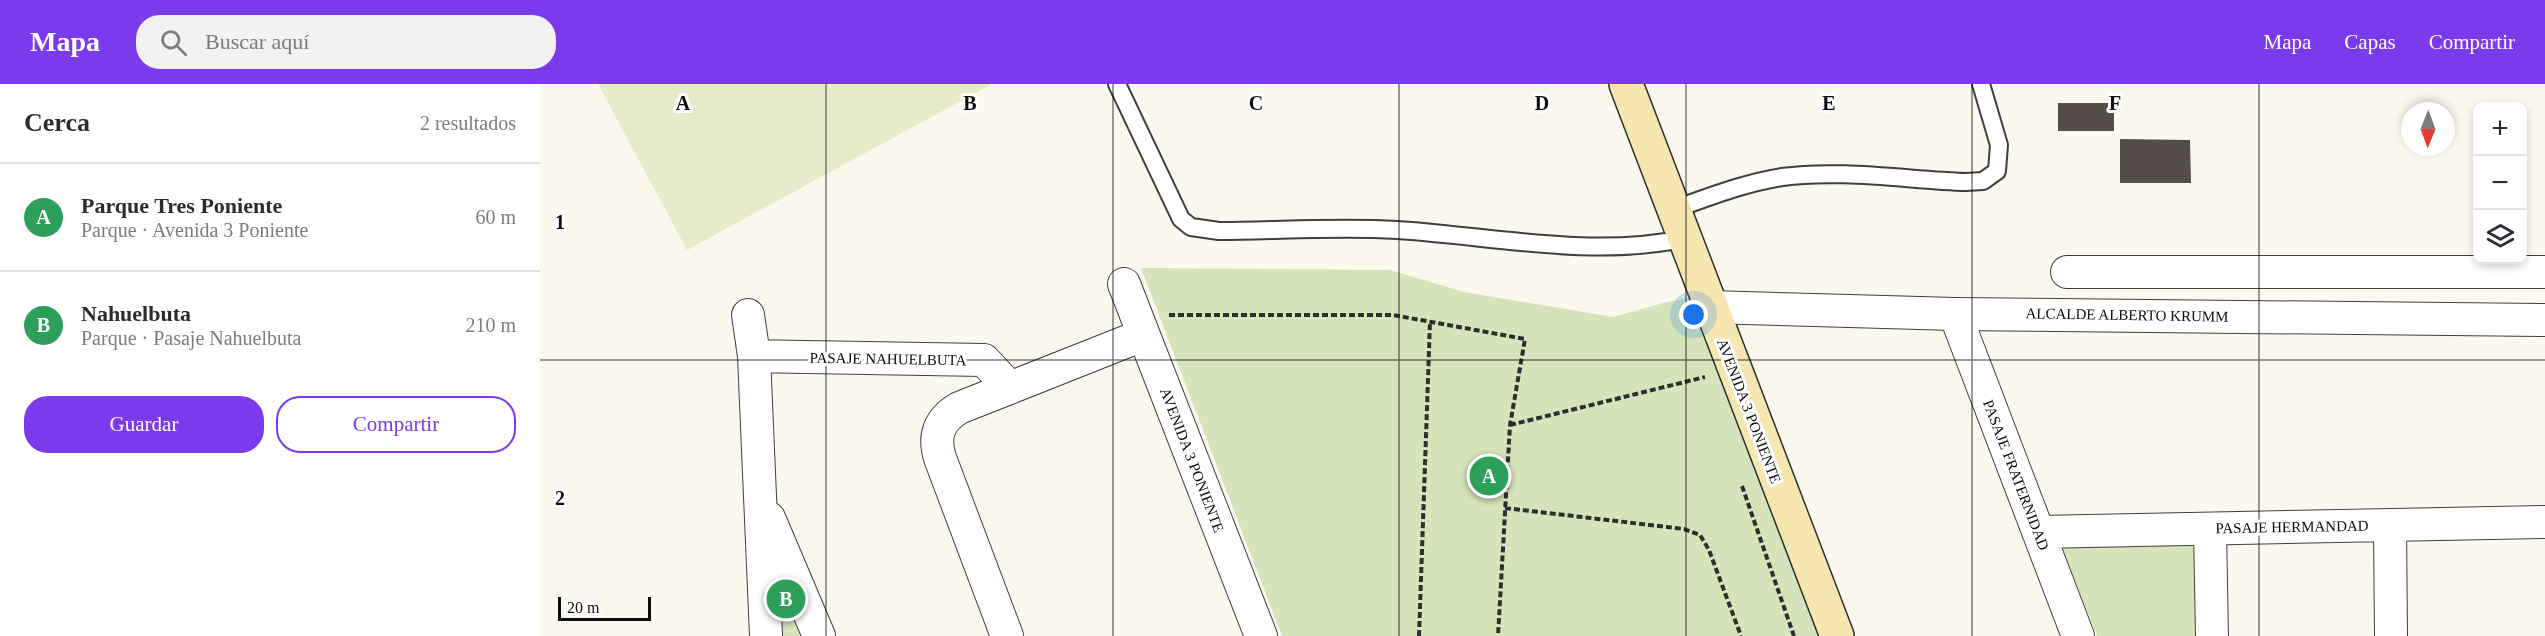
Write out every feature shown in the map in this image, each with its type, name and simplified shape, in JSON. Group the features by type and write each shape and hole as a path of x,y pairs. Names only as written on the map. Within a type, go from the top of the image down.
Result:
{"main road":[{"name":"AVENIDA 3 PONIENTE","path":"1626,84 1836,636"}],"street":[{"path":"2067,272 2545,272"},
{"name":"AVENIDA 3 PONIENTE","path":"1124,284 1261,636"},
{"name":"ALCALDE ALBERTO KRUMM","path":"1709,307 1955,314 2545,320"},
{"name":"PASAJE FRATERNIDAD","path":"1955,314 2078,636"},
{"path":"748,315 754,356 766,636"},
{"path":"1007,636 940,458 936,437 939,427 951,413 1140,328"},
{"name":"PASAJE NAHUELBUTA","path":"754,356 984,360 1010,388"},
{"path":"762,502 819,636"},
{"name":"PASAJE HERMANDAD","path":"2038,532 2545,522"},
{"path":"2390,525 2391,636"},
{"path":"2210,529 2212,636"}],"lane":[{"path":"1118,84 1180,219 1191,227 1218,231 1394,230 1609,247 1655,245 1678,225 1747,184 1784,177 1834,176 1983,181 1997,171 1999,145 1981,84"}],"path":[{"path":"1140,328 1168,315 1393,315 1525,339 1510,425 1498,636"},
{"path":"1419,636 1430,322"},
{"path":"1510,425 1705,377"},
{"path":"1505,508 1684,529 1700,535 1709,550 1742,636"}],"green space":[{"path":"598,84 992,84 687,250"},
{"path":"1141,268 1390,270 1464,292 1613,317 1689,298 1819,636 1282,636"},
{"path":"2198,541 2199,636 2097,636 2060,543"},
{"path":"779,562 810,636 778,636"}],"building":[{"path":"2058,103 2114,103 2114,131 2058,131"},
{"path":"2120,139 2190,140 2191,183 2120,183"}],"place":[{"name":"Parque Tres Poniente","path":"1489,476"},
{"name":"Nahuelbuta","path":"786,599"}]}
